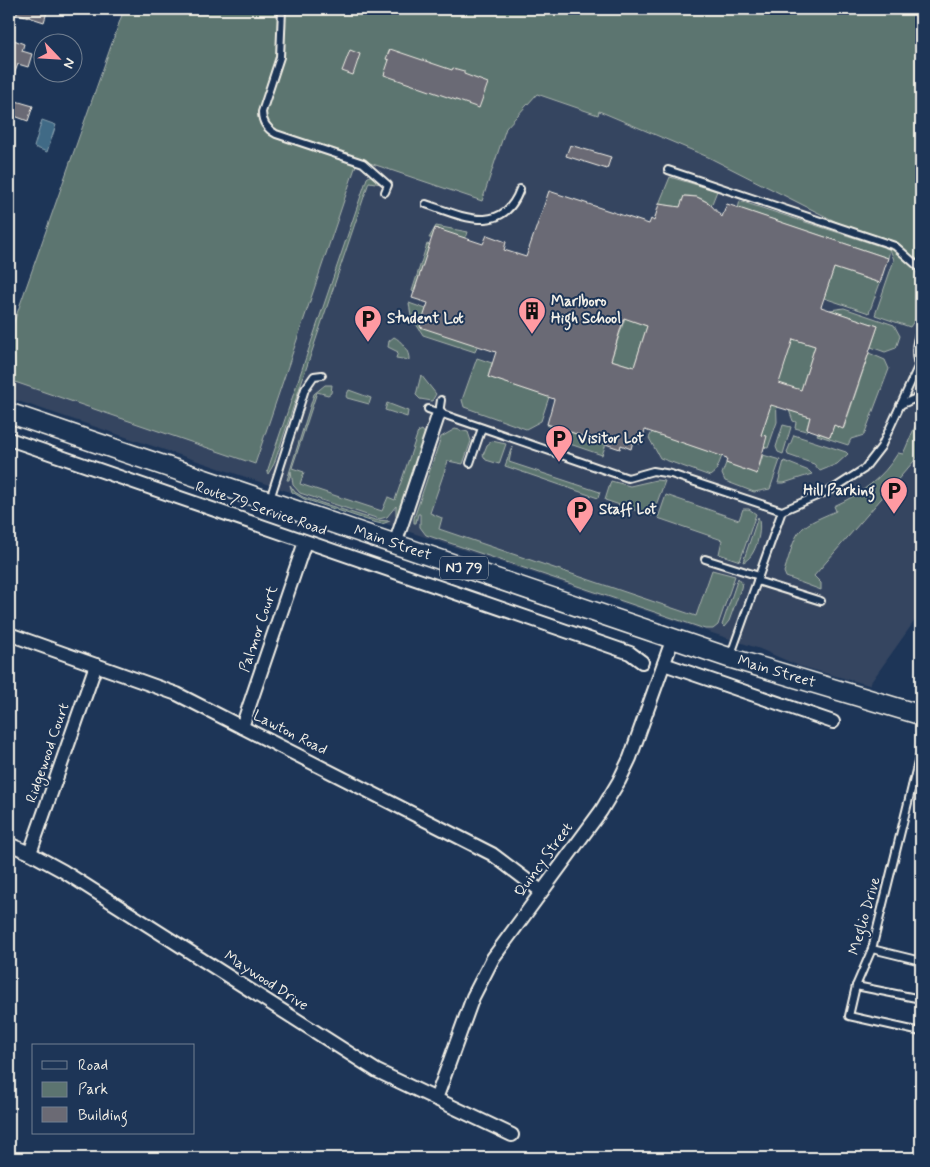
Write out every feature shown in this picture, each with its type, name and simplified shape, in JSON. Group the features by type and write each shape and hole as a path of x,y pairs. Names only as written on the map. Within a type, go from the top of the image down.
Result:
{"main road":[{"name":"Main Street","path":"9,412 730,658 921,714"}],"street":[{"path":"395,544 434,411"},
{"name":"Route 79 Service Road","path":"9,439 630,653 642,662"},
{"name":"Palmor Court","path":"242,727 306,542"},
{"name":"Lawton Road","path":"9,634 177,694 492,854 541,891"},
{"name":"Quincy Street","path":"436,1099 482,978 493,958 601,811 619,781 673,638"},
{"path":"664,664 833,722"},
{"name":"Ridgewood Court","path":"30,852 96,665"},
{"name":"Maywood Drive","path":"9,844 30,852 63,870 377,1071 512,1135"}],"lane":[{"path":"282,9 280,57 262,112 262,119 266,126 276,134 363,163 388,185 385,192"},
{"path":"668,170 895,246 921,269"},
{"path":"426,204 468,218 488,220 502,214 515,202 520,189"},
{"path":"441,400 434,411 628,478 653,471 666,473 782,511 833,489 864,469 881,447 900,405 920,369 916,353 917,339 921,329"},
{"path":"269,502 305,389 314,376 322,375"},
{"path":"900,405 921,396"},
{"path":"470,463 482,428"},
{"path":"730,658 782,511"},
{"path":"705,559 821,601"},
{"name":"Meglio Drive","path":"921,750 872,949 856,986 849,1016 921,1032"},
{"path":"912,788 921,790"},
{"path":"872,949 921,961"},
{"path":"856,986 921,999"}],"shaded area":[{"path":"921,9 921,612 869,685 799,666 760,649 9,398 9,377 99,109"},
{"path":"42,120 56,125 47,152 34,147"}],"green space":[{"path":"124,9 921,9 921,269 913,267 921,272 921,311 910,327 875,315 894,260 890,249 708,157 599,111 598,115 537,94 506,128 482,201 358,159 255,464 9,380 9,336"},
{"path":"371,175 382,184 369,182 274,464 268,474 267,472 367,178"},
{"path":"670,177 717,191 711,206 702,199 688,196 684,196 680,207 659,204"},
{"path":"740,201 886,248 890,250 888,258 738,208"},
{"path":"436,226 468,232 466,238 429,238"},
{"path":"427,244 430,245 414,292 412,291"},
{"path":"834,268 880,283 869,313 824,298"},
{"path":"409,303 426,309 477,346 475,352 423,335 411,316"},
{"path":"844,308 894,325 900,336 896,348 885,352 871,347 878,326 830,310"},
{"path":"625,318 647,326 634,367 611,360"},
{"path":"394,337 408,353 409,360 396,358 398,352 388,347 389,341"},
{"path":"793,339 815,346 801,390 778,384"},
{"path":"869,353 885,360 889,369 864,435 851,439 848,445 817,435 818,433 830,437 834,425 844,428"},
{"path":"477,358 492,363 488,377 549,397 541,421 526,429 464,407 462,400"},
{"path":"421,375 436,394 432,401 420,399 416,395"},
{"path":"325,385 332,385 331,393 328,395 317,392 292,468 304,472 300,484 382,511 388,497 395,500 418,432 422,430 425,434 401,508 396,516 396,506 387,517 379,519 300,493 293,485 291,471 289,480 287,480 314,394"},
{"path":"349,390 371,398 369,404 347,398"},
{"path":"776,390 777,422 768,448 763,447 766,437 761,435"},
{"path":"387,403 408,411 407,417 385,410"},
{"path":"789,410 810,417 806,431 795,428 796,422 793,421"},
{"path":"921,421 921,453 814,576 821,583 821,590 786,577 784,572 799,532 812,522 836,511 834,506 862,491 878,478 898,453 903,454 917,422"},
{"path":"547,424 606,444 602,455 555,439"},
{"path":"783,425 791,427 783,454 778,452 776,447"},
{"path":"455,429 468,432 471,441 463,464 448,461 430,513 442,518 439,529 696,616 712,570 735,576 718,625 713,629 705,629 426,535 420,527 420,514 418,514 416,523 414,523 414,518 441,437"},
{"path":"652,432 722,456 716,471 710,476 660,458 649,438"},
{"path":"794,435 848,454 837,464 820,471 814,464 788,455 787,452"},
{"path":"492,441 506,444 499,464 486,460 483,455 487,445"},
{"path":"512,447 509,462 600,492 598,498 505,466"},
{"path":"763,455 780,460 770,489 754,492 725,481 722,474 726,463 757,474"},
{"path":"784,461 812,474 784,483 778,483"},
{"path":"656,480 665,481 652,516 605,500 611,481 630,486"},
{"path":"290,485 295,492 303,497 375,520 390,521 382,524 373,522 304,499 292,492"},
{"path":"666,495 739,520 743,509 749,509 756,514 740,561 719,554 722,540 658,518"},
{"path":"758,517 760,528 755,549 752,555 743,562"},
{"path":"738,578 742,583 741,588 729,621 724,627 722,625"}],"building":[{"path":"10,9 48,9 44,22 10,11"},
{"path":"9,38 24,44 22,51 32,54 28,67 18,64 10,85"},
{"path":"390,49 452,70 453,68 464,71 464,74 488,83 479,108 384,75 389,60 386,59"},
{"path":"350,50 360,54 353,75 342,71"},
{"path":"9,99 33,106 28,121 9,114"},
{"path":"570,145 611,157 607,169 566,156"},
{"name":"Marlboro High School","path":"549,191 649,224 651,219 654,221 659,204 680,207 684,196 697,197 709,203 722,217 727,204 888,258 880,283 834,268 821,307 878,326 843,429 834,425 830,437 807,429 810,417 771,405 761,435 767,436 757,474 726,463 727,458 645,430 641,444 633,441 631,449 621,445 620,449 547,424 554,399 488,377 496,352 420,327 428,303 412,298 435,228 483,244 487,235 506,242 504,250 526,257","holes":["624,318 647,326 634,367 611,360","793,339 815,346 801,390 779,383"]}],"place":[{"name":"Marlboro High School","path":"532,335"},
{"name":"Student Lot","path":"368,343"},
{"name":"Visitor Lot","path":"559,463"},
{"name":"Hill Parking","path":"894,515"},
{"name":"Staff Lot","path":"580,534"}]}
